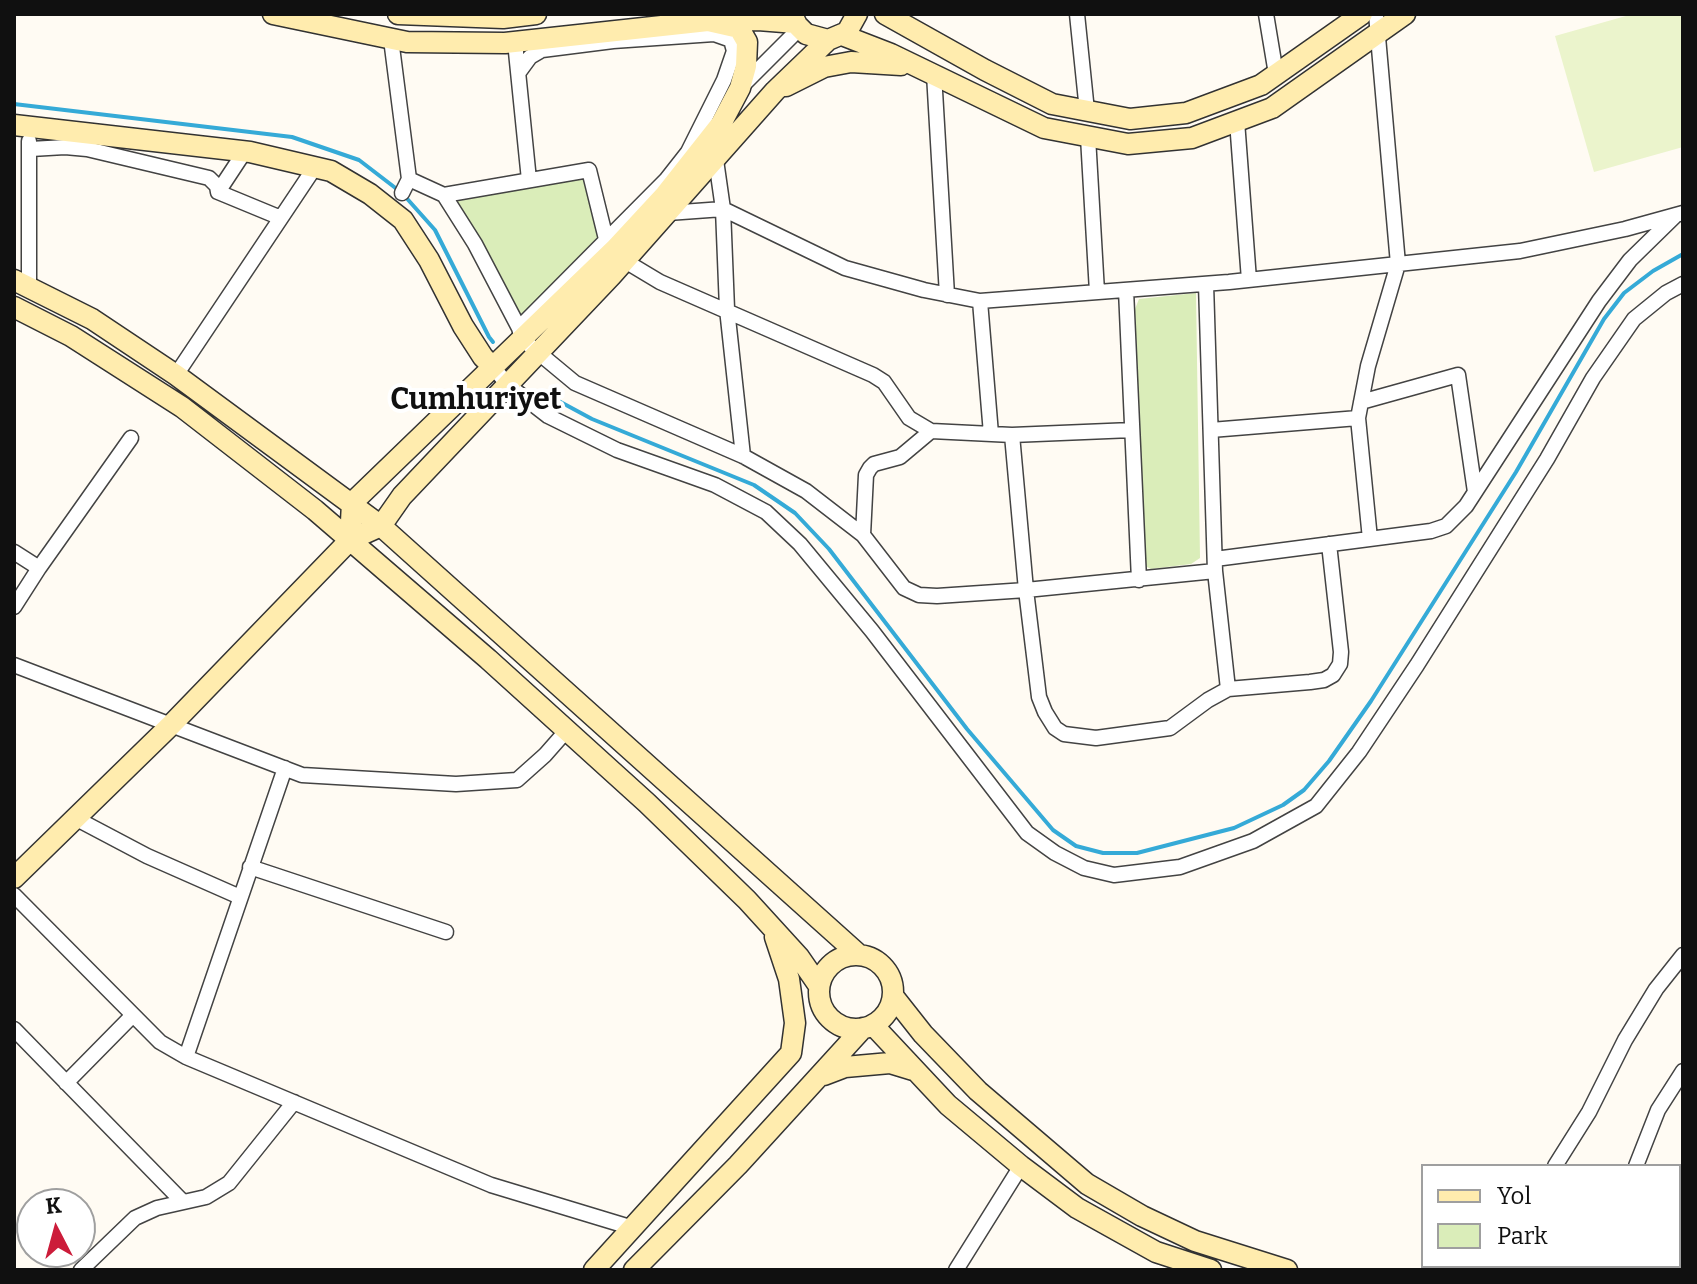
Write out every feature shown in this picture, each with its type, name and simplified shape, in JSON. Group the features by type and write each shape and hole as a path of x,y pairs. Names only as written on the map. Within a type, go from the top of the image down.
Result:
{"main road":[{"path":"273,14 407,42 515,42 708,21 796,22 812,38 835,38 926,70 1044,128 1128,144 1192,138 1272,108 1377,24 1405,14"},
{"path":"398,14 503,18 536,14"},
{"path":"15,875 172,724 350,540 381,526 402,496 625,261 775,91 835,38 852,27 857,14"},
{"path":"885,14 1052,104 1130,119 1186,113 1261,85 1362,14"},
{"path":"350,540 352,503 493,367 520,334 615,249 665,195 721,124 740,88 746,66 747,42 739,28 708,21"},
{"path":"775,91 824,67 851,62 926,70"},
{"path":"20,125 245,151 331,171 370,194 403,220 429,260 463,326 493,367"},
{"path":"22,284 92,319 176,375 352,503 858,954 880,963 893,984 890,1008 868,1027 634,1270"},
{"path":"14,307 71,336 182,407 350,540 647,803 771,926 799,957 832,1021 842,1026 868,1027 948,1105 1077,1208 1156,1252 1211,1270"},
{"path":"771,926 789,979 795,1023 791,1053"},
{"path":"594,1270 791,1053 820,994 822,976 837,960 858,954"},
{"path":"893,996 923,1034 978,1091 1087,1184 1142,1216 1195,1241 1287,1270"},
{"path":"821,1077 845,1067 890,1063 917,1072"}],"street":[{"path":"1077,14 1087,111"},
{"path":"1266,14 1276,74"},
{"path":"740,88 796,22"},
{"path":"1370,539 1358,418 1368,366 1398,264 1377,24"},
{"path":"519,72 530,57 542,50 613,41 714,34 731,40 734,51 724,80 688,152 666,180 606,239 520,334"},
{"path":"391,39 406,186 444,195 589,170 606,239"},
{"path":"515,42 529,180"},
{"path":"926,70 947,295"},
{"path":"1237,121 1249,280"},
{"path":"20,125 31,149 22,284"},
{"path":"1088,137 1097,292"},
{"path":"31,149 65,147 127,157 183,174 209,178 217,186 218,192"},
{"path":"218,192 245,151"},
{"path":"716,160 723,209 727,309 743,456"},
{"path":"176,375 315,167"},
{"path":"218,192 281,218"},
{"path":"444,195 475,244 520,334 538,353 575,383 743,456 806,491 863,535 904,588 919,595 937,596 1139,580 1329,544 1431,531 1446,526 1466,506 1599,301 1630,260 1680,214"},
{"path":"668,213 723,209 845,268 980,301 1206,284 1520,251 1680,214"},
{"path":"625,261 660,282 873,375 884,382 909,418 931,431 1012,435 1132,430"},
{"path":"1206,284 1215,565 1228,689"},
{"path":"493,367 508,385 548,416 617,450 715,485 766,512 800,544 872,631 1027,833 1084,868 1114,875 1180,867 1253,841 1316,806 1359,752 1417,665 1539,472 1601,367 1634,319 1666,293 1683,284"},
{"path":"1126,290 1139,580"},
{"path":"980,301 991,434"},
{"path":"1361,402 1458,375 1475,492"},
{"path":"1211,430 1358,418"},
{"path":"863,535 866,475 870,468 900,457 931,431"},
{"path":"1012,435 1039,697 1055,728 1064,734 1096,738 1170,728 1228,689 1310,682 1333,675 1340,664 1341,652 1329,544"},
{"path":"14,607 131,438"},
{"path":"14,552 39,568"},
{"path":"14,665 302,775 456,784 517,780 567,730"},
{"path":"186,1057 285,768"},
{"path":"75,818 147,856 240,897"},
{"path":"250,867 446,932"},
{"path":"14,895 160,1042 186,1057 491,1185 633,1228"},
{"path":"1556,1164 1589,1112 1625,1040 1656,989 1683,955"},
{"path":"66,1083 133,1015"},
{"path":"14,1029 182,1201"},
{"path":"1637,1164 1658,1110 1683,1071"},
{"path":"81,1270 135,1218 157,1208 206,1197 229,1183 294,1102"},
{"path":"956,1270 1021,1166"}],"green space":[{"path":"1633,14 1683,14 1683,147 1594,172 1555,36"},
{"path":"588,173 604,239 520,323 449,198"},
{"path":"1196,293 1200,558 1191,564 1151,569 1145,566 1135,309 1139,299"}],"waterway":[{"path":"14,104 292,137 359,160 402,193 435,230 493,342"},
{"path":"542,392 592,419 754,485 795,513 829,549 967,729 1053,830 1076,846 1103,853 1137,853 1234,828 1283,805 1304,790 1329,761 1371,701 1516,472 1604,319 1624,293 1683,254"}],"district":[{"name":"Cumhuriyet","path":"476,401"}]}
